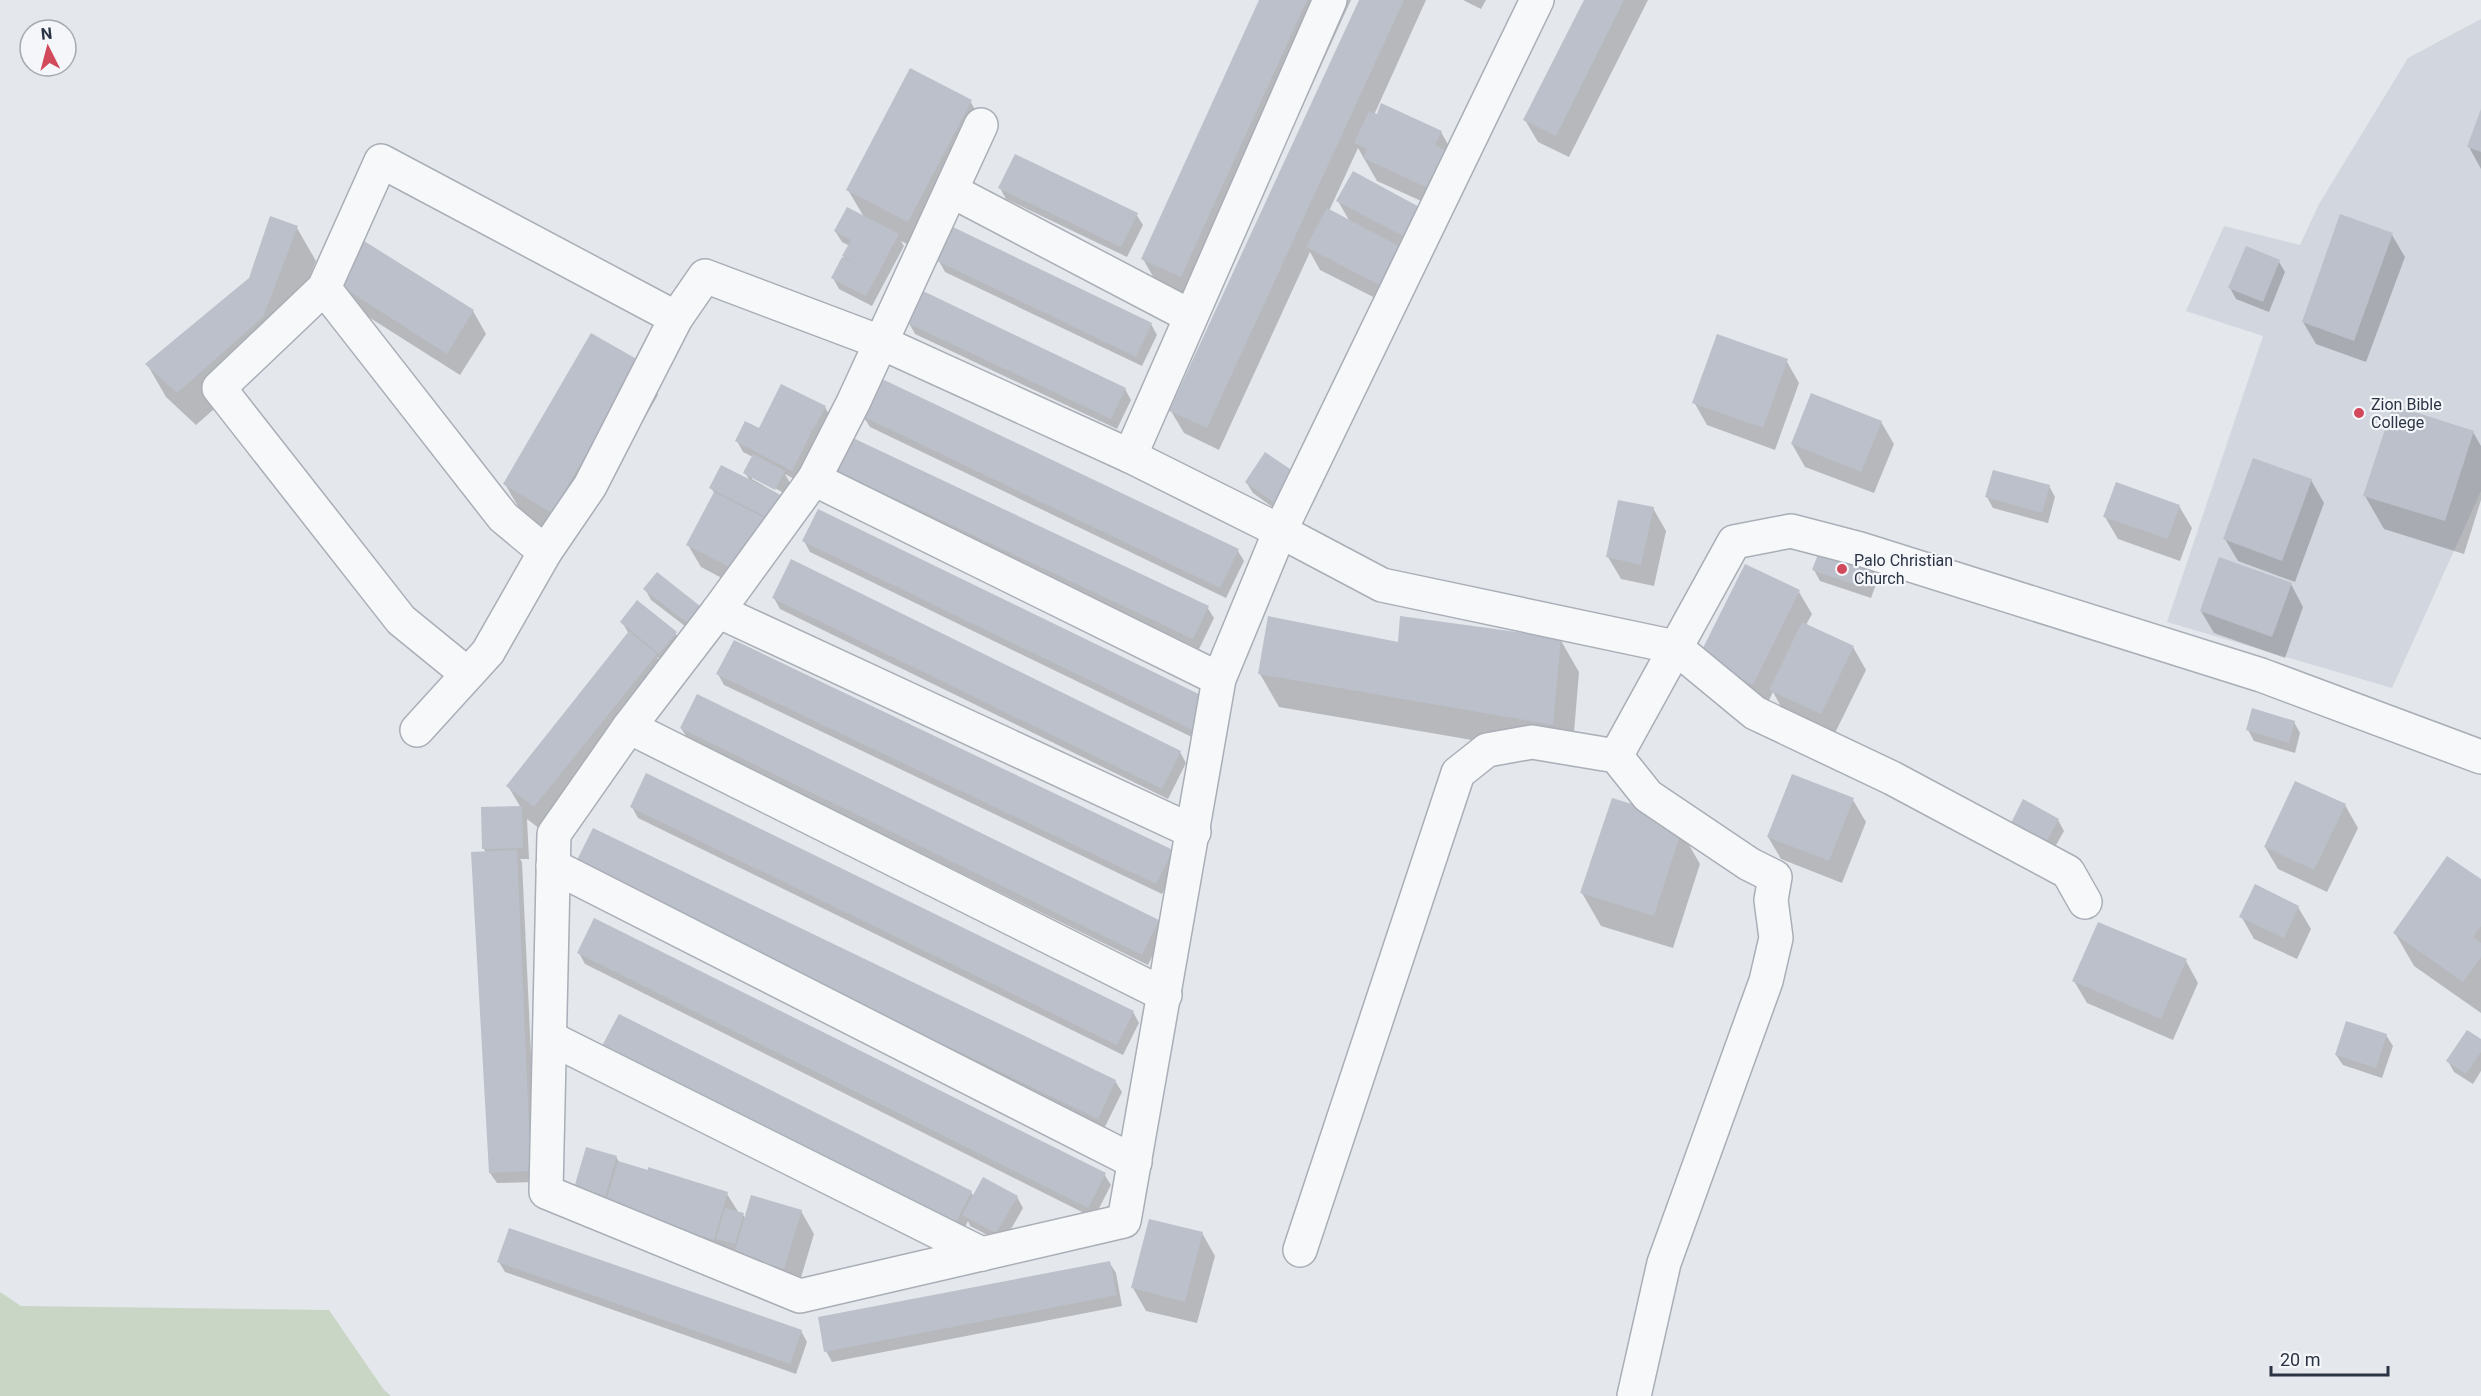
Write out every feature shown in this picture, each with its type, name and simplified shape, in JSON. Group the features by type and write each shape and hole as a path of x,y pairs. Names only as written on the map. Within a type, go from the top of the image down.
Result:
{"street":[{"path":"1130,456 1330,0"},
{"path":"981,125 853,403 814,478 718,611 629,727 554,834 546,1192 800,1296 1124,1221 1219,679 1280,531 1536,0"},
{"path":"466,673 400,620 219,388 324,288 381,161 676,318"},
{"path":"952,191 1190,316"},
{"path":"417,730 466,673 488,652 545,552 590,486 676,318 705,276 880,342 1130,456 1382,585 1675,647 1755,713 1892,778 2068,872 2085,902"},
{"path":"324,288 503,517 545,552"},
{"path":"814,478 1219,679"},
{"path":"1616,756 1734,542 1791,531 1860,549 2261,675 2481,757"},
{"path":"718,611 1194,832"},
{"path":"629,727 1165,995"},
{"path":"1300,1250 1458,773 1487,750 1532,742 1616,756 1648,796 1749,864 1775,877 1771,900 1776,938 1766,981 1664,1263 1634,1396"},
{"path":"554,866 1135,1162"},
{"path":"550,1038 982,1254"}],"shaded area":[{"name":"Zion Bible College","path":"2481,19 2481,491 2392,688 2167,622 2263,336 2186,311 2224,226 2300,245 2319,204 2408,58"}],"green space":[{"path":"0,1292 21,1306 329,1310 384,1390 391,1396 0,1396"}],"building":[{"path":"1259,0 1307,0 1181,277 1141,259"},
{"path":"1359,0 1404,0 1207,428 1169,411"},
{"path":"1584,0 1624,0 1556,136 1523,120"},
{"path":"910,68 972,100 908,222 846,190"},
{"path":"1381,103 1442,131 1435,145 1445,150 1428,188 1363,158 1367,149 1354,143 1369,111 1377,114"},
{"path":"2481,109 2481,152 2467,147"},
{"path":"1015,154 1138,213 1121,247 998,188"},
{"path":"1353,171 1421,208 1405,237 1336,201"},
{"path":"847,207 899,234 886,258 881,255 886,259 866,296 831,278 842,257 860,266 842,256 851,240 834,231"},
{"path":"1327,208 1399,246 1379,285 1306,247"},
{"path":"2340,214 2393,233 2354,341 2302,322"},
{"path":"270,216 298,226 263,317 177,393 145,364 249,278"},
{"path":"953,227 1152,323 1136,357 937,261"},
{"path":"361,239 474,310 447,354 333,281"},
{"path":"2246,246 2280,260 2263,302 2228,288"},
{"path":"923,291 1126,388 1111,419 907,323"},
{"path":"591,333 640,361 552,513 503,484"},
{"path":"1717,334 1788,359 1763,428 1692,403"},
{"path":"880,378 1239,549 1220,588 862,416"},
{"path":"781,384 826,406 813,430 807,428 812,431 792,471 735,441 745,421 759,428"},
{"path":"1811,393 1882,421 1861,472 1791,444"},
{"path":"2393,405 2474,431 2445,521 2363,496"},
{"path":"853,438 1209,606 1193,639 837,471"},
{"path":"1265,452 1296,473 1276,504 1245,482"},
{"path":"753,454 785,471 775,490 743,473"},
{"path":"2253,458 2312,479 2282,561 2223,539"},
{"path":"721,465 780,495 768,518 709,488"},
{"path":"1993,470 2050,485 2042,513 1985,497"},
{"path":"2116,482 2180,505 2168,539 2103,517"},
{"path":"714,492 765,518 737,571 686,545"},
{"path":"1618,500 1654,507 1641,565 1606,557"},
{"path":"818,509 1209,699 1194,731 802,541"},
{"name":"Palo Christian Church","path":"1820,549 1873,567 1865,588 1812,570"},
{"path":"2219,557 2292,583 2272,637 2200,611"},
{"path":"791,559 1181,751 1162,789 772,598"},
{"path":"1745,564 1800,590 1753,685 1698,658"},
{"path":"657,572 700,606 687,623 643,589"},
{"path":"637,600 677,632 659,654 620,622"},
{"path":"1268,616 1398,642 1400,616 1561,638 1553,725 1258,674"},
{"path":"1802,622 1854,646 1821,714 1769,690"},
{"path":"629,631 657,654 534,807 506,786"},
{"path":"734,640 1173,850 1156,884 716,674"},
{"path":"697,694 1159,920 1142,955 680,728"},
{"path":"2252,708 2295,721 2289,743 2246,730"},
{"path":"646,773 1134,1011 1117,1045 630,807"},
{"path":"1792,774 1854,798 1829,861 1767,837"},
{"path":"2295,781 2346,804 2314,870 2264,847"},
{"path":"1612,798 1649,809 1682,829 1654,916 1580,893"},
{"path":"2023,799 2059,819 2045,844 2010,825"},
{"path":"522,806 523,848 482,849 481,807"},
{"path":"593,828 1116,1080 1098,1119 574,866"},
{"path":"517,850 531,1171 489,1173 471,852"},
{"path":"2447,856 2481,879 2481,926 2473,937 2481,943 2481,957 2463,982 2393,933"},
{"path":"2255,884 2299,906 2284,938 2239,917"},
{"path":"594,918 1106,1173 1088,1208 577,953"},
{"path":"2098,922 2187,959 2161,1019 2072,981"},
{"path":"619,1014 972,1191 955,1224 602,1046"},
{"path":"2346,1021 2387,1034 2376,1068 2335,1055"},
{"path":"2467,1030 2481,1039 2481,1052 2466,1074 2446,1061"},
{"path":"586,1147 617,1156 605,1197 574,1188"},
{"path":"618,1161 648,1170 648,1167 728,1192 714,1240 604,1208"},
{"path":"983,1177 1018,1196 996,1233 962,1215"},
{"path":"751,1195 802,1210 784,1269 734,1254"},
{"path":"725,1208 744,1213 735,1244 716,1239"},
{"path":"1149,1219 1203,1232 1185,1302 1131,1288"},
{"path":"509,1228 802,1330 790,1364 497,1262"},
{"path":"1110,1261 1117,1295 824,1352 818,1317"}],"place":[{"name":"Zion Bible College","path":"2359,413"},
{"name":"Palo Christian Church","path":"1842,569"}]}
